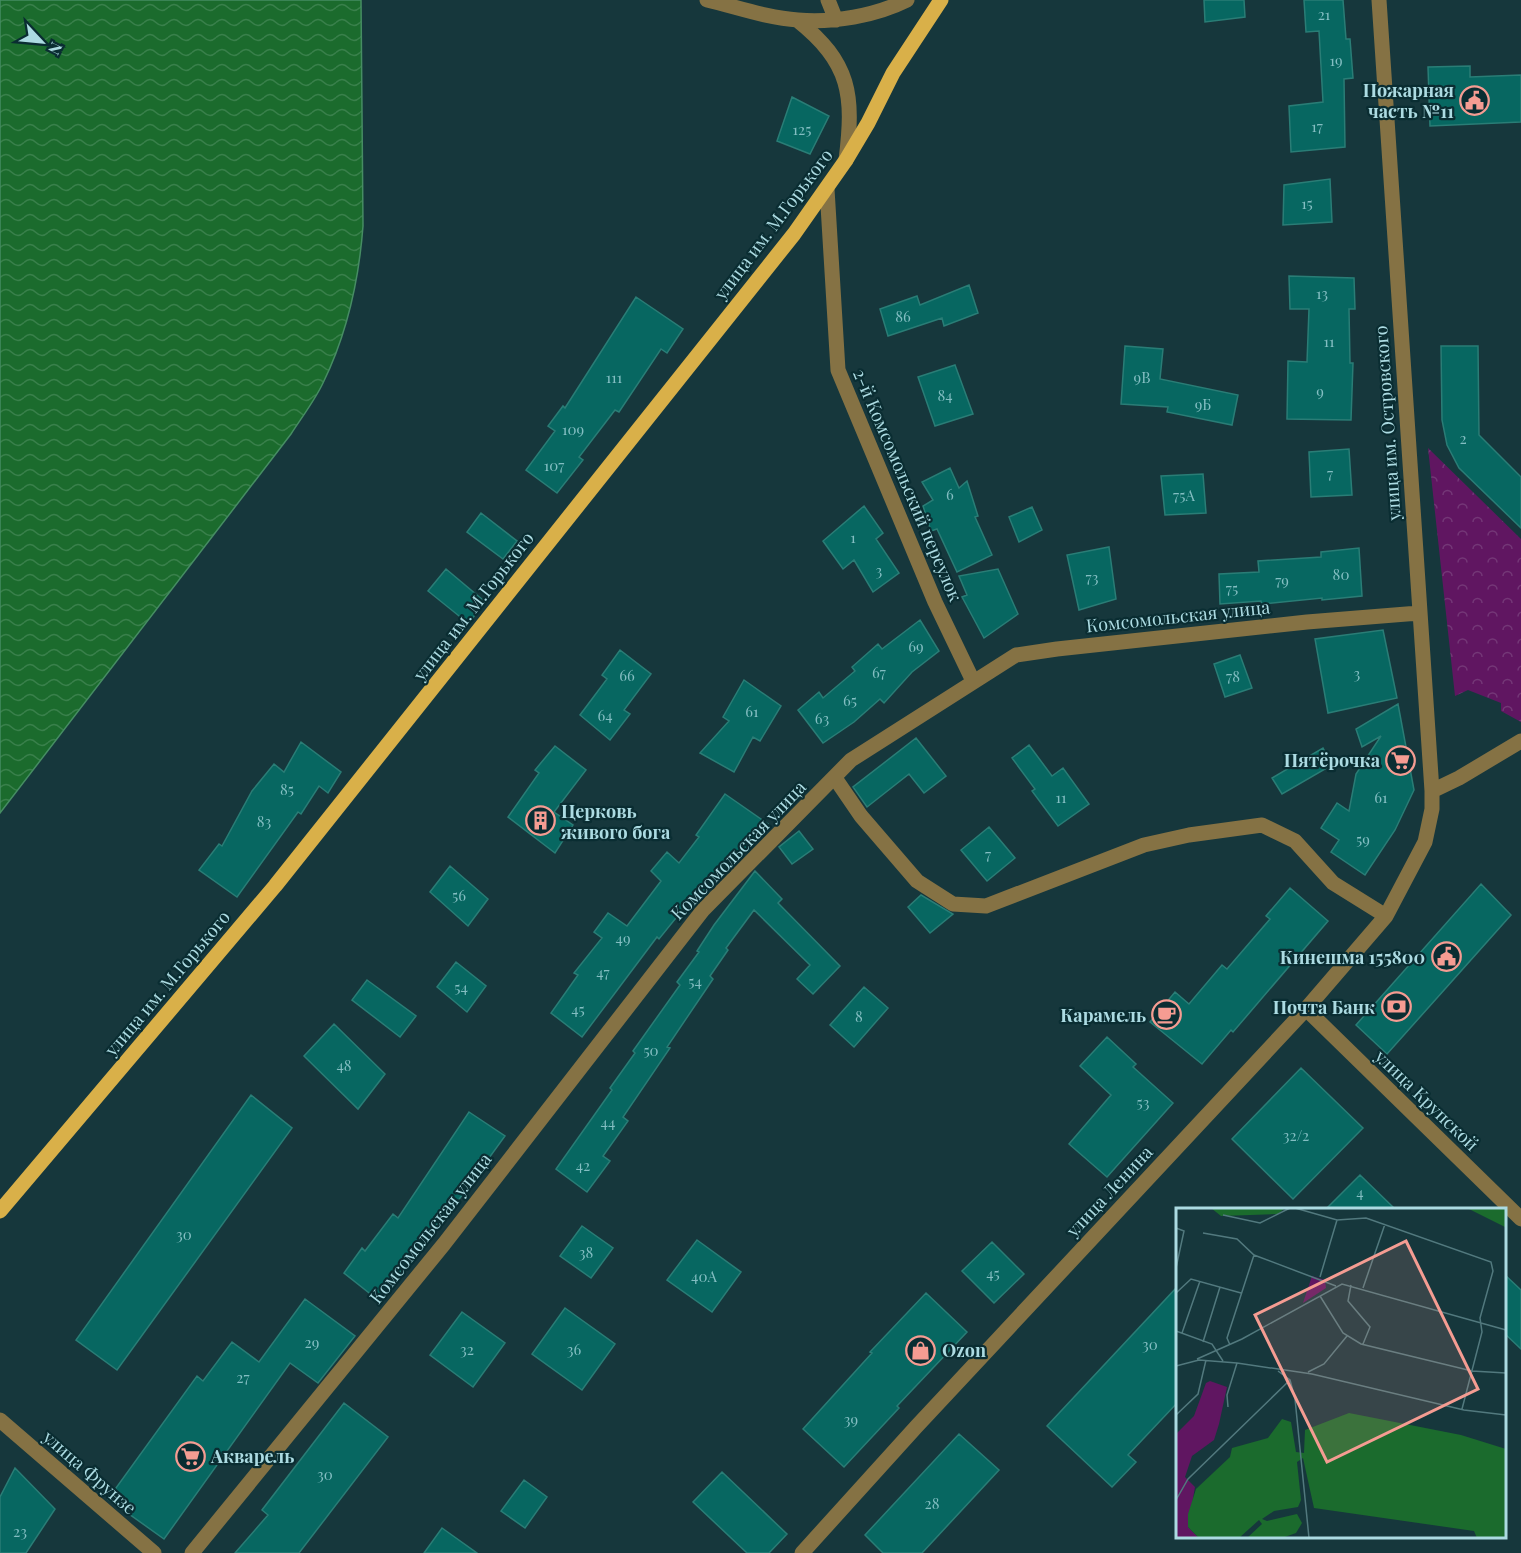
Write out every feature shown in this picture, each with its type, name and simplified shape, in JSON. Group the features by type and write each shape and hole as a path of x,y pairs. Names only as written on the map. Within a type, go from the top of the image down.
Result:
{"main road":[{"name":"улица им. М.Горького","path":"0,1211 275,886 827,189 868,123 893,73 941,0"}],"street":[{"path":"707,0 797,20 836,20 894,6 907,0"},
{"path":"828,0 836,20"},
{"name":"улица им. Островского","path":"1378,0 1432,791 1432,808 1425,842"},
{"path":"797,20 812,32 829,51 849,91 850,119 846,160"},
{"name":"2-й Комсомольский переулок","path":"827,189 838,370 935,602 973,681"},
{"name":"Комсомольская улица","path":"192,1553 444,1244 703,910 851,760 1016,655 1307,622 1419,613"},
{"path":"1432,791 1459,778 1521,741"},
{"path":"835,778 861,816 917,881 953,904 986,906 1144,845 1189,835 1262,825 1295,841 1333,883 1386,916"},
{"name":"улица Ленина","path":"802,1553 1306,1009 1386,916 1425,842"},
{"name":"улица Крупской","path":"1306,1009 1521,1219"},
{"name":"улица Фрунзе","path":"0,1420 154,1553"}],"green space":[{"path":"1428,448 1521,539 1521,722 1501,711 1501,703 1468,690 1455,696"}],"water":[{"path":"0,0 361,0 363,226 355,286 345,326 331,364 312,402 291,434 0,813"}],"building":[{"path":"1204,0 1244,0 1245,17 1205,22"},
{"path":"1304,0 1343,0 1346,39 1350,39 1353,78 1344,79 1345,147 1291,152 1289,106 1323,102 1319,31 1306,32"},
{"name":"Пожарная часть №11","path":"1470,66 1470,77 1521,75 1521,122 1430,126 1428,67"},
{"path":"792,97 829,116 810,154 777,141"},
{"path":"1330,179 1332,222 1283,225 1284,185"},
{"path":"1289,276 1354,278 1355,309 1349,309 1350,363 1353,363 1351,420 1287,419 1288,361 1307,362 1309,309 1290,309"},
{"path":"969,285 978,313 944,326 942,318 888,336 880,309 917,296 920,305"},
{"path":"636,297 683,329 667,353 661,349 619,412 615,410 579,457 583,460 557,493 526,470 555,431 548,426 563,406 565,408"},
{"path":"1125,346 1163,349 1160,379 1238,395 1232,425 1167,412 1168,407 1121,404"},
{"path":"1441,346 1478,346 1479,435 1521,477 1521,528 1459,468 1447,445 1442,420"},
{"path":"955,365 973,414 935,426 918,377"},
{"path":"1349,449 1352,495 1311,497 1309,452"},
{"path":"950,468 959,488 967,481 978,516 975,517 992,555 957,572 937,529 931,531 923,506 933,500 922,482"},
{"path":"1203,474 1206,513 1165,515 1161,476"},
{"path":"864,506 883,533 876,539 899,573 873,592 854,560 843,569 823,541"},
{"path":"1032,507 1042,530 1019,542 1009,517"},
{"path":"481,513 517,541 503,559 467,532"},
{"path":"1109,547 1116,599 1079,610 1067,555"},
{"path":"1359,548 1362,596 1262,604 1261,601 1220,604 1219,574 1259,572 1258,561 1321,557 1321,552"},
{"path":"446,569 484,601 469,624 428,591"},
{"path":"998,569 1018,614 984,638 962,597 967,595 959,576"},
{"path":"920,620 939,651 912,672 884,703 880,699 854,722 823,743 798,710 819,692 823,698 855,671 852,667 878,644 882,649"},
{"path":"1383,630 1397,698 1328,713 1315,639"},
{"path":"620,650 651,674 624,710 630,714 610,740 580,715 607,679 602,675"},
{"path":"1240,655 1252,688 1225,697 1214,664"},
{"path":"744,680 781,706 760,741 753,737 734,772 700,753 729,721 723,717"},
{"path":"1398,704 1414,790 1395,830 1365,875 1331,852 1339,840 1321,828 1337,803 1349,811 1356,774 1381,736 1362,747 1356,729"},
{"path":"916,738 946,776 924,793 909,774 867,807 853,787"},
{"path":"301,742 341,772 328,793 319,786 301,814 298,812 237,897 199,870 219,844 222,846 252,791 274,764 284,772"},
{"path":"1029,745 1052,776 1063,768 1089,804 1058,826 1032,791 1035,789 1012,758"},
{"path":"555,746 586,770 554,812 573,825 555,853 508,817 539,773 535,770"},
{"path":"1323,748 1332,765 1282,794 1272,778"},
{"path":"725,794 768,824 737,861 684,908 659,939 657,937 582,1037 551,1013 578,975 574,973 602,938 594,932 608,913 627,926 661,881 651,871 667,852 679,863 699,837 696,835"},
{"path":"989,827 1015,858 987,881 961,850"},
{"path":"799,831 813,849 792,864 779,847"},
{"path":"450,866 488,899 468,926 430,892"},
{"path":"755,871 782,899 778,903 840,966 813,994 797,979 810,965 754,910 726,948 728,950 710,976 713,979 623,1117 628,1121 603,1156 610,1161 587,1192 556,1169 612,1090 610,1088 635,1053 633,1051 680,985 677,982 699,952 697,951 714,925"},
{"path":"1481,884 1511,915 1387,1054 1356,1025"},
{"path":"1290,888 1328,921 1233,1032 1231,1030 1202,1064 1150,1022 1175,992 1189,1004 1222,965 1227,969 1270,919 1266,916"},
{"path":"921,895 953,914 930,933 908,907"},
{"path":"456,962 486,986 467,1012 437,987"},
{"path":"367,980 416,1016 400,1037 352,1000"},
{"path":"864,987 888,1008 854,1047 830,1025"},
{"path":"334,1024 385,1074 358,1109 304,1056"},
{"path":"1107,1037 1136,1064 1133,1067 1173,1103 1107,1177 1069,1144 1111,1095 1080,1066"},
{"path":"1301,1068 1363,1128 1293,1199 1232,1139"},
{"path":"251,1095 292,1128 117,1370 76,1340"},
{"path":"469,1112 505,1136 452,1209 449,1207 411,1262 410,1260 378,1300 344,1273 362,1248 365,1251 393,1214 398,1218"},
{"path":"1360,1175 1394,1208 1327,1208"},
{"path":"582,1226 613,1248 591,1278 560,1256"},
{"path":"697,1240 741,1272 712,1312 667,1280"},
{"path":"992,1242 1024,1274 994,1303 962,1271"},
{"path":"1506,1276 1521,1290 1521,1349 1506,1335"},
{"path":"1176,1288 1176,1404 1128,1455 1136,1462 1112,1487 1047,1426"},
{"path":"926,1293 967,1332 897,1406 899,1408 844,1467 803,1429 872,1353 870,1352"},
{"path":"305,1299 355,1336 318,1383 290,1363 164,1539 108,1499 197,1376 203,1381 232,1342 259,1362"},
{"path":"565,1308 615,1344 582,1390 532,1354"},
{"path":"462,1312 505,1343 473,1387 430,1355"},
{"path":"344,1403 388,1437 299,1553 235,1553 268,1515 262,1510"},
{"path":"959,1434 999,1470 922,1553 883,1553 865,1535"},
{"path":"15,1468 55,1509 26,1553 0,1553 0,1497"},
{"path":"722,1472 787,1534 769,1553 747,1553 693,1502"},
{"path":"524,1480 547,1497 525,1528 501,1511"},
{"path":"442,1528 477,1553 424,1553"}],"place":[{"name":"Пожарная часть №11","path":"1475,100"},
{"name":"Пятёрочка","path":"1401,760"},
{"name":"Церковь живого бога","path":"540,821"},
{"name":"Кинешма 155800","path":"1446,957"},
{"name":"Почта Банк","path":"1396,1007"},
{"name":"Карамель","path":"1167,1015"},
{"name":"Ozon","path":"921,1350"},
{"name":"Акварель","path":"190,1456"}]}
